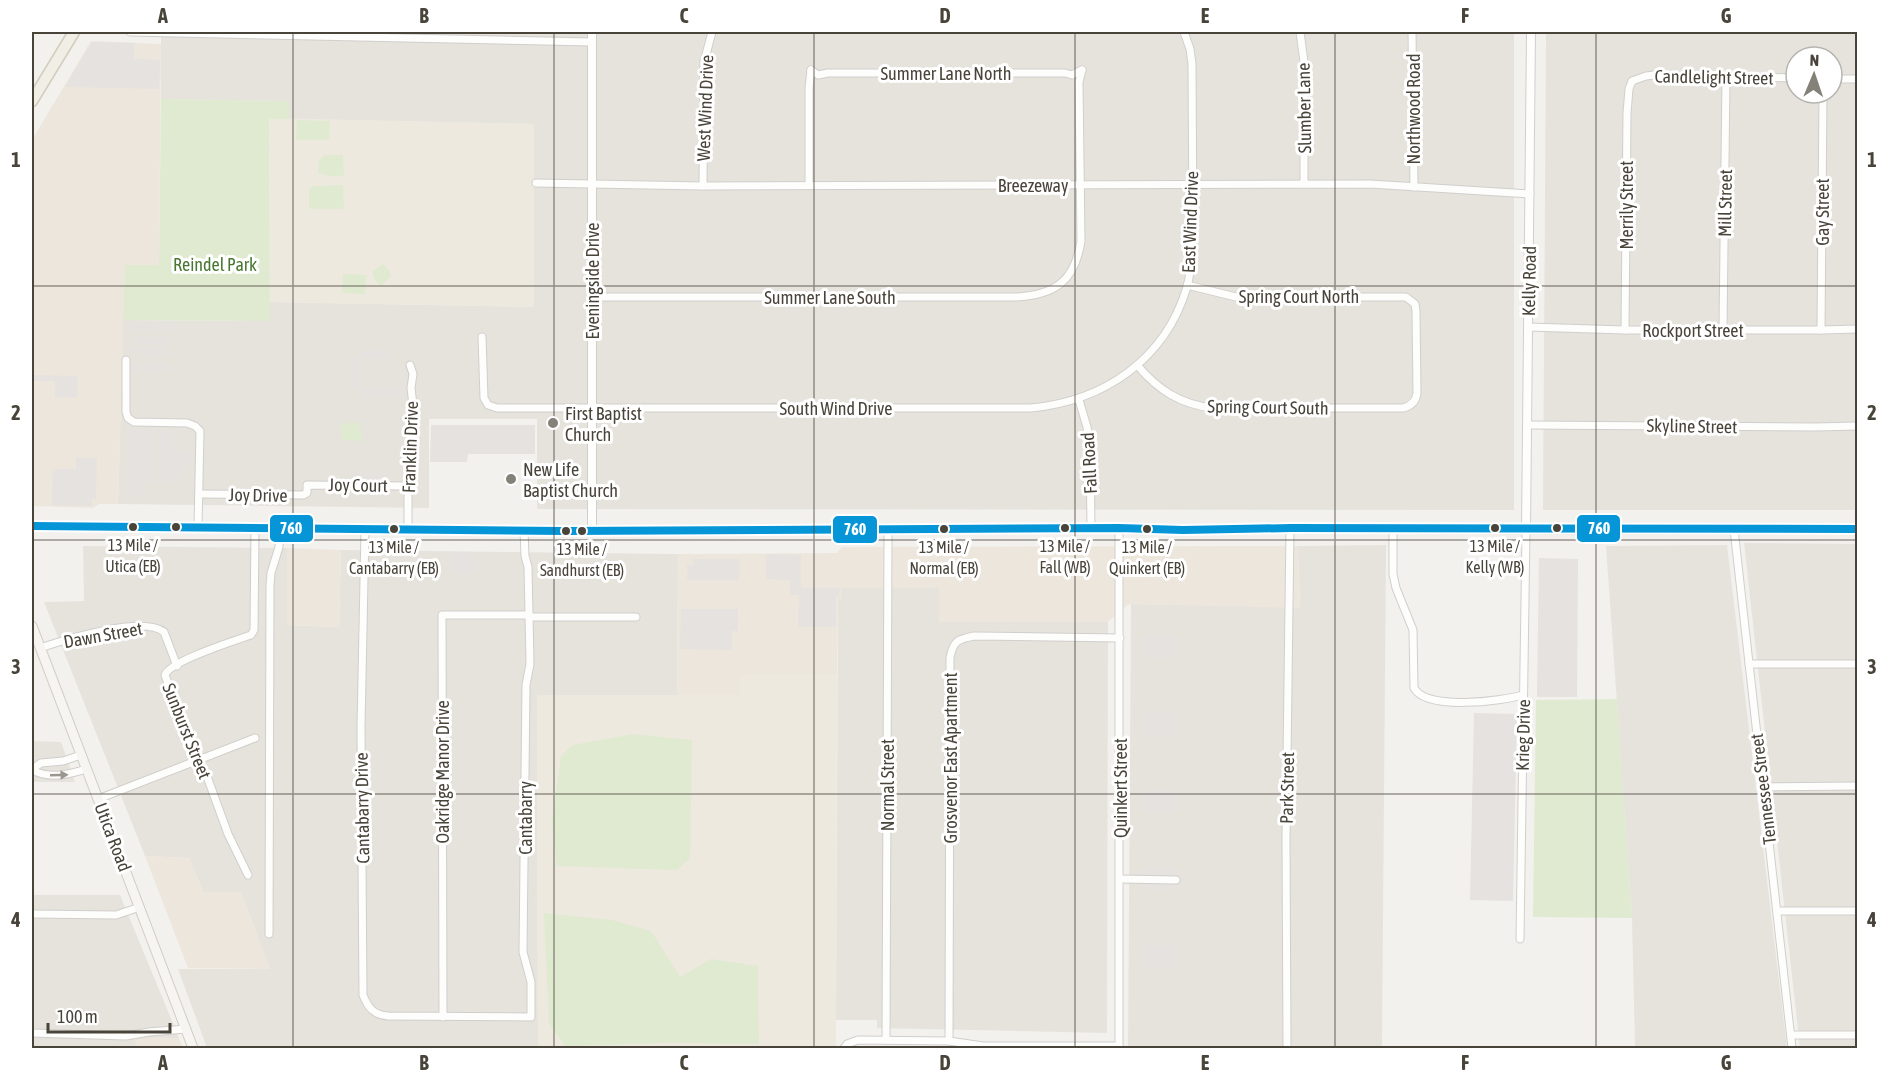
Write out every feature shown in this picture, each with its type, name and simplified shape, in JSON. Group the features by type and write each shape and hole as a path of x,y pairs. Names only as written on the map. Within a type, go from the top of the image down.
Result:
{"main road":[{"path":"32,100 74,32"},
{"path":"32,526 524,531 1119,528 1147,530 1857,529"},
{"name":"Utica Road","path":"32,626 194,1048"}],"street":[{"path":"130,32 592,42"},
{"name":"Eveningside Drive","path":"592,32 592,531"},
{"name":"West Wind Drive","path":"704,186 704,62 712,32"},
{"name":"East Wind Drive","path":"1078,399 1113,383 1151,351 1168,329 1187,285 1192,255 1192,64 1184,32"},
{"name":"Slumber Lane","path":"1300,32 1304,62 1304,184"},
{"name":"Northwood Road","path":"1412,32 1414,187"},
{"name":"Kelly Road","path":"1526,530 1531,32"},
{"name":"Summer Lane North","path":"809,185 811,70 818,75 828,73 1065,73 1072,75 1082,70 1079,82 1081,185"},
{"name":"Candlelight Street","path":"1632,81 1654,75 1784,78"},
{"name":"Mill Street","path":"1724,330 1726,76"},
{"name":"Merrily Street","path":"1625,330 1627,113 1632,81"},
{"name":"Gay Street","path":"1821,330 1823,105"},
{"name":"Breezeway","path":"536,183 704,186 1370,184 1530,194"},
{"name":"Summer Lane South","path":"592,297 1016,297 1042,294 1064,281 1079,255 1081,185"},
{"name":"Spring Court North","path":"1187,285 1236,297 1400,296 1412,300 1416,311 1417,393 1412,405"},
{"name":"Rockport Street","path":"1528,327 1625,330 1857,329"},
{"name":"South Wind Drive","path":"482,338 485,401 488,405 502,409 1031,408 1064,404 1078,399"},
{"path":"126,360 128,418 134,422 187,423 200,431 198,528"},
{"name":"Franklin Drive","path":"408,530 408,486 413,456 411,388 413,374 410,365"},
{"name":"Spring Court South","path":"1137,365 1149,380 1170,394 1189,404 1212,408 1403,408 1412,405"},
{"name":"Fall Road","path":"1078,399 1088,427 1090,443 1091,529"},
{"name":"Skyline Street","path":"1527,425 1857,426"},
{"name":"Joy Drive","path":"200,494 303,495 307,493 308,485"},
{"name":"Joy Court","path":"308,485 408,486"},
{"name":"Quinkert Street","path":"1119,528 1119,1047"},
{"name":"Park Street","path":"1287,1048 1286,839 1290,528"},
{"name":"Sunburst Street","path":"248,875 228,834 205,771 196,760 165,675 166,671 192,656 251,635 254,630 255,529"},
{"path":"269,934 270,585 279,547 280,529"},
{"name":"Tennessee Street","path":"1734,529 1792,1048"},
{"name":"Cantabarry Drive","path":"365,530 361,727 363,996 367,1006 381,1016 443,1017"},
{"name":"Normal Street","path":"886,1040 888,530"},
{"path":"1393,530 1393,574 1396,588 1413,630 1414,688 1416,692 1427,698 1451,702 1500,700 1523,695"},
{"name":"Krieg Drive","path":"1520,939 1526,530"},
{"name":"Cantabarry","path":"443,1017 531,1017 531,982 524,952 526,685 530,664 528,567 524,531"},
{"name":"Oakridge Manor Drive","path":"443,1017 442,615 529,616"},
{"path":"529,616 636,617"},
{"name":"Dawn Street","path":"40,648 72,638 150,626 160,629 166,636 177,666"},
{"name":"Grosvenor East Apartment","path":"949,1041 950,658 952,645 961,638 974,636 1120,638"},
{"path":"1749,664 1857,664"},
{"path":"98,799 255,738"},
{"path":"81,755 63,761 41,763 32,769 42,775 69,775 86,769"},
{"path":"1763,786 1857,786"},
{"path":"1120,879 1176,880"},
{"path":"32,914 116,915 140,907"},
{"path":"1777,911 1857,911"},
{"path":"32,1033 126,1036 186,1029"},
{"path":"1791,1035 1857,1035"},
{"path":"846,1046 858,1040 886,1040 949,1041 983,1047 1119,1047"}],"shaded area":[{"path":"161,32 1514,32 1514,510 537,509 537,419 429,419 429,508 118,504 123,320 269,321 270,302 534,307 534,124 289,119 289,101 161,99"},
{"path":"1546,32 1857,32 1857,510 1543,510"},
{"path":"91,41 161,44 159,265 125,265 118,504 99,504 93,508 32,506 32,140"},
{"path":"92,42 134,43 134,59 160,60 159,89 65,87"},
{"path":"269,118 534,124 534,307 270,302"},
{"path":"130,323 174,323 174,330 129,329"},
{"path":"133,337 170,338 170,345 132,344"},
{"path":"132,348 170,349 169,355 132,354"},
{"path":"362,350 388,351 388,359 361,358 361,389 353,388 353,357 361,357"},
{"path":"132,364 169,365 169,371 131,370"},
{"path":"32,375 78,376 77,398 55,397 55,381 32,381"},
{"path":"361,389 405,389 405,397 361,397"},
{"path":"431,425 535,425 535,454 468,454 467,462 430,462"},
{"path":"153,429 152,484 144,484 144,497 127,497 129,430"},
{"path":"158,430 172,431 171,450 192,451 192,466 174,466 175,458 172,458 172,468 182,468 181,483 157,482"},
{"path":"76,458 97,458 96,499 92,499 92,506 52,505 53,469 76,469"},
{"path":"352,473 388,474 388,481 352,481"},
{"path":"1744,543 1857,544 1857,1048 1800,1048"},
{"path":"1386,545 1382,1048 1128,1048 1131,604 1300,607 1298,546"},
{"path":"1727,545 1787,1048 1635,1048 1632,918 1606,546"},
{"path":"83,546 287,548 287,625 339,627 341,550 678,554 677,696 537,696 538,1048 207,1048 178,969 270,969 241,893 203,892 189,858 145,856 44,602 84,601"},
{"path":"1298,546 1300,608 1131,604 1108,622 939,622 939,588 842,588 842,599 838,599 837,674 741,674 741,695 677,696 678,554 837,553 842,547"},
{"path":"287,548 341,550 339,627 287,625"},
{"path":"452,552 476,553 476,573 452,573"},
{"path":"766,554 801,555 801,588 840,588 839,597 836,597 836,627 798,627 799,595 790,595 790,580 766,579"},
{"path":"1539,558 1578,559 1577,697 1537,697"},
{"path":"693,559 739,559 739,580 687,580 687,565 693,565"},
{"path":"842,588 939,588 939,622 1108,622 1107,1033 877,1028 877,1020 836,1020 838,599"},
{"path":"681,609 738,609 738,631 732,631 732,650 680,649"},
{"path":"1144,636 1177,636 1177,658 1144,658"},
{"path":"741,674 837,674 836,1048 538,1048 537,695 740,695"},
{"path":"1144,713 1177,713 1177,735 1144,735"},
{"path":"1474,713 1517,714 1513,901 1470,900"},
{"path":"32,741 61,742 75,782 32,782"},
{"path":"1144,790 1176,790 1176,812 1144,812"},
{"path":"145,856 189,858 203,892 241,892 270,969 188,968"},
{"path":"1144,868 1176,868 1176,890 1144,890"},
{"path":"32,895 120,895 179,1038 135,1039 138,1048 32,1048"},
{"path":"1144,946 1177,946 1177,968 1144,968"},
{"path":"179,1038 183,1048 138,1048 134,1039"}],"green space":[{"name":"Reindel Park","path":"161,99 289,101 289,119 269,119 270,321 123,320 125,265 159,265"},
{"path":"297,120 330,121 329,140 296,140"},
{"path":"325,155 343,155 344,176 318,173 319,160"},
{"path":"343,185 344,209 309,207 309,190 312,186"},
{"path":"383,264 391,276 381,286 375,280 372,272"},
{"path":"343,274 366,275 365,294 342,293"},
{"path":"360,423 363,441 342,440 340,425"},
{"path":"1617,699 1632,918 1533,917 1536,700"},
{"path":"633,734 692,740 690,858 677,870 557,866 552,822 561,756 573,745"},
{"path":"544,913 612,920 651,931 680,977 711,959 758,966 759,1044 669,1043 565,1046 549,1023"}],"transit line":[{"name":"760","path":"32,526 565,531 1119,528 1183,530 1291,528 1858,529"}],"place":[{"name":"First Baptist Church","path":"553,423"},
{"name":"New Life Baptist Church","path":"511,479"},
{"name":"13 Mile / Utica (EB)","path":"133,527"},
{"name":"13 Mile / Fall (WB)","path":"1065,528"},
{"name":"13 Mile / Kelly (WB)","path":"1495,528"},
{"name":"13 Mile / Cantabarry (EB)","path":"394,529"},
{"name":"13 Mile / Normal (EB)","path":"944,529"},
{"name":"13 Mile / Quinkert (EB)","path":"1147,529"},
{"name":"13 Mile / Sandhurst (EB)","path":"582,531"}]}
